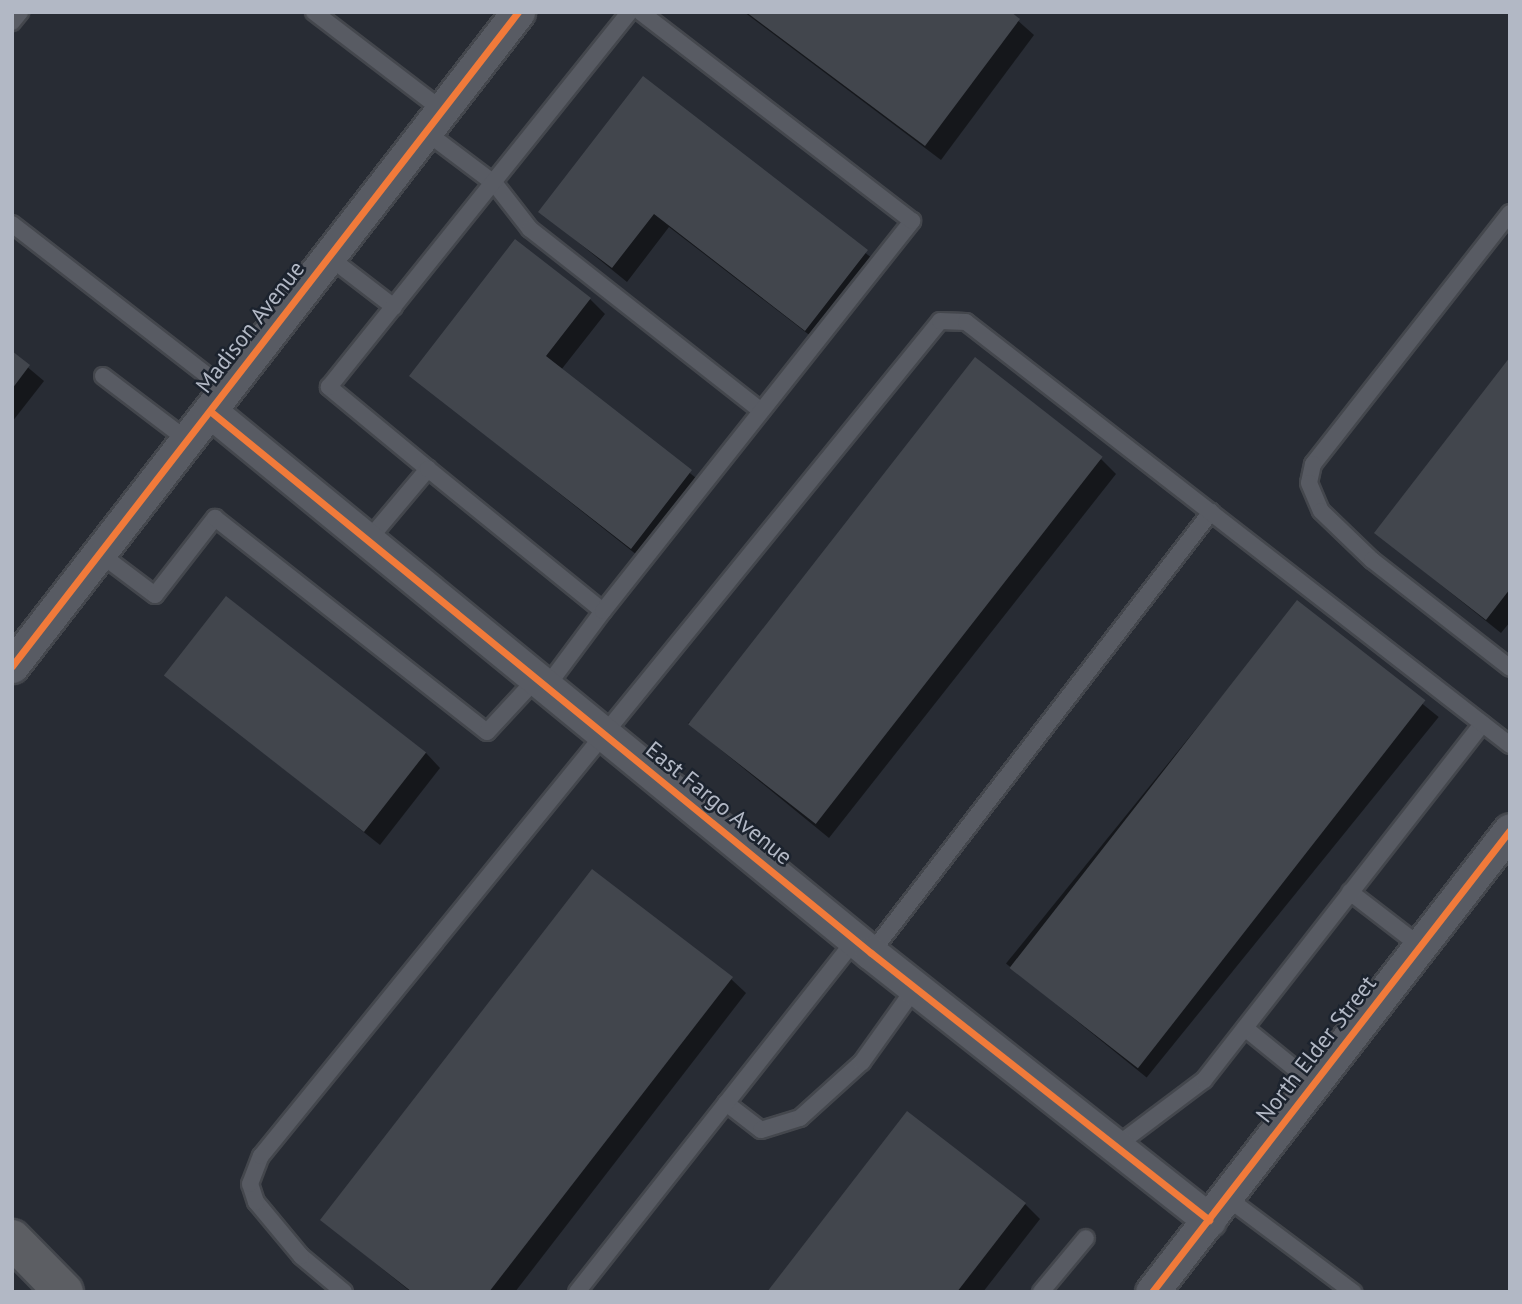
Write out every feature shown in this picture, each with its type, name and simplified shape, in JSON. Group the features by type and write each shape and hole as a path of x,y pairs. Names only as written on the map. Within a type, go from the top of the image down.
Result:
{"highway":[{"path":"12,1239 64,1292"}],"street":[{"name":"Madison Avenue","path":"12,666 518,12"},
{"name":"East Fargo Avenue","path":"218,400 369,539 863,946 1115,1146 1217,1209"},
{"name":"North Elder Street","path":"1152,1292 1510,830"}],"lane":[{"path":"12,22 20,12"},
{"path":"314,12 434,121 495,184 530,229 761,411"},
{"path":"603,611 329,387 495,184 629,12"},
{"path":"99,553 155,595 215,518 487,732 542,682 603,611 912,221 641,12"},
{"path":"1510,213 1313,464 1309,483 1321,511 1372,560 1510,668"},
{"path":"12,224 218,400"},
{"path":"328,257 394,307"},
{"path":"344,1292 300,1256 256,1202 250,1184 261,1156 940,321 966,322 1510,745"},
{"path":"103,376 187,440"},
{"path":"369,539 428,469"},
{"path":"577,1292 726,1103 863,946 1211,513"},
{"path":"1115,1146 1204,1080 1482,724"},
{"path":"1350,892 1420,946"},
{"path":"726,1103 761,1130 800,1118 862,1062 915,988"},
{"path":"1245,1028 1314,1084"},
{"path":"1217,1209 1353,1292"},
{"path":"1041,1292 1086,1238"}],"building":[{"path":"746,12 1011,12 1020,19 925,146"},
{"path":"643,76 868,250 805,331 654,214 612,268 538,212"},
{"path":"515,239 591,298 546,356 692,470 631,549 409,376"},
{"path":"12,351 30,365 12,389"},
{"path":"975,357 1103,457 816,824 688,724"},
{"path":"1510,357 1510,589 1486,620 1374,533"},
{"path":"226,596 426,752 364,832 164,676"},
{"path":"1297,600 1425,700 1138,1068 1009,968"},
{"path":"592,869 733,977 489,1292 412,1292 320,1220"},
{"path":"907,1111 1026,1203 957,1292 767,1292"}],"cycle path":[{"path":"12,666 518,12"},
{"path":"210,411 871,953 1209,1220"},
{"path":"1152,1292 1510,830"}]}
